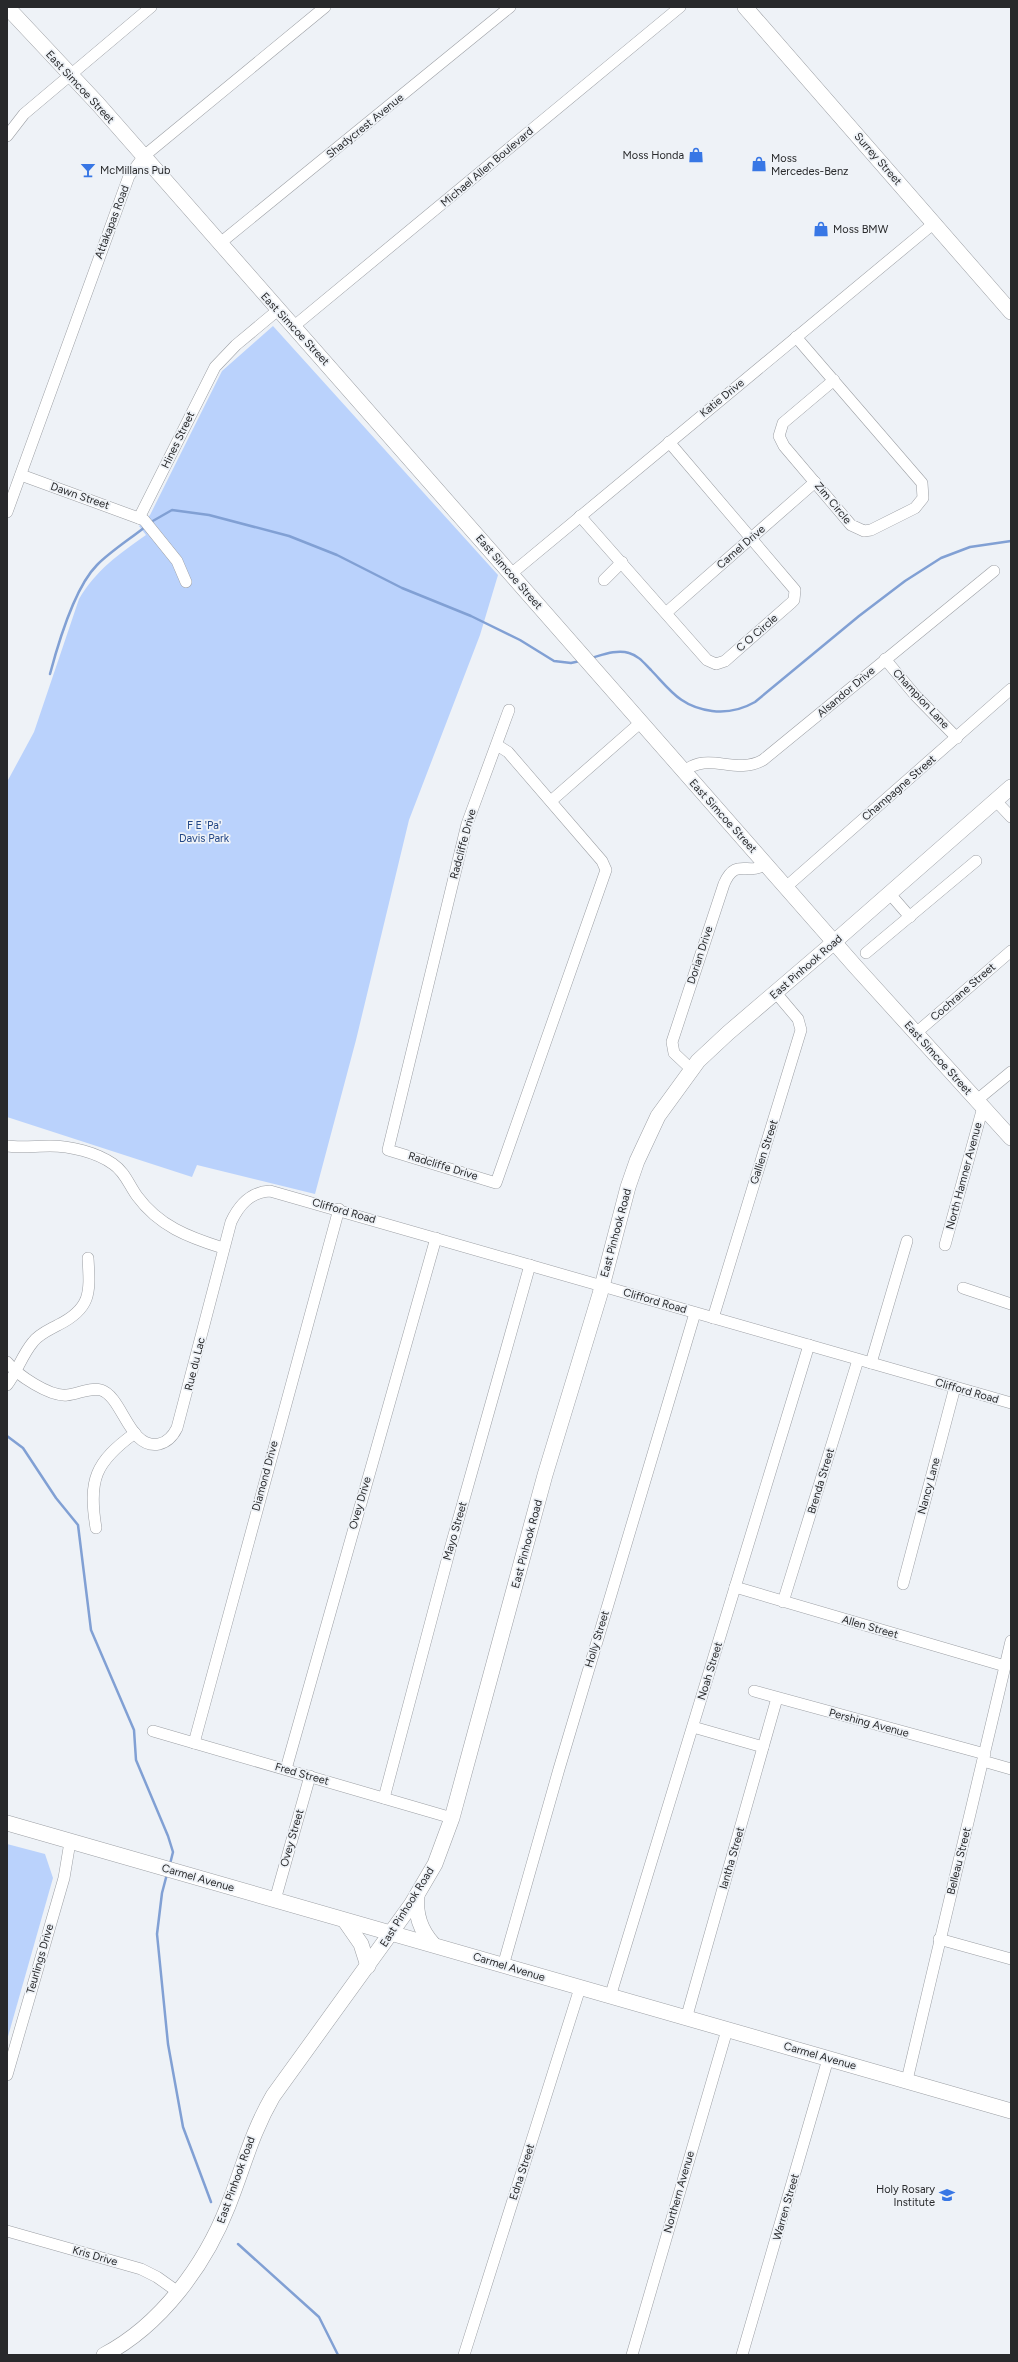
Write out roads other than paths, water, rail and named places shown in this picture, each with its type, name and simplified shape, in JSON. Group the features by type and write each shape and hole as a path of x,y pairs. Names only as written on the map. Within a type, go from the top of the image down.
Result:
{"main road":[{"name":"East Simcoe Street","path":"7,7 144,156 219,244 511,574 683,772 1011,1138"},
{"name":"Surrey Street","path":"745,7 1011,312"},
{"name":"East Pinhook Road","path":"104,2355 142,2328 178,2292 198,2264 224,2217 250,2140 261,2117 274,2096 392,1933 417,1895 434,1864 452,1818 545,1475 602,1286 637,1160 658,1116 691,1069 728,1033 890,894 1011,787"},
{"name":"Carmel Avenue","path":"7,1824 346,1921 433,1944 610,1997 907,2080 1011,2111"},
{"path":"417,1895 418,1919 424,1934 433,1944"},
{"path":"346,1921 361,1944 368,1966"}],"street":[{"path":"7,136 24,114 151,7"},
{"name":"Attakapas Road","path":"7,512 129,176 144,156 325,7"},
{"name":"Shadycrest Avenue","path":"219,244 510,7"},
{"name":"Michael Allen Boulevard","path":"293,327 680,7"},
{"name":"Katie Drive","path":"511,574 933,224"},
{"name":"Hines Street","path":"142,519 215,367 236,345 278,310"},
{"name":"Zim Circle","path":"796,337 834,380 918,478 924,488 924,493 920,504 878,528 864,531 851,525 784,446 779,433 783,423 834,380"},
{"name":"C O Circle","path":"580,516 667,612 707,660 719,664 791,603 796,595 793,585 669,442"},
{"name":"Dawn Street","path":"21,475 142,519"},
{"name":"Camel Drive","path":"667,612 751,537 816,482"},
{"path":"142,519 177,561 186,582"},
{"path":"604,580 622,562"},
{"name":"Alsandor Drive","path":"683,772 698,762 710,762 738,767 763,760 994,571"},
{"name":"Champion Lane","path":"885,659 915,695 957,738"},
{"name":"Champagne Street","path":"786,887 1011,689"},
{"name":"Radcliffe Drive","path":"497,746 508,752 602,861 605,875 496,1183 388,1150 467,824 509,710"},
{"path":"551,801 640,722"},
{"path":"996,801 1011,817"},
{"path":"866,953 976,861"},
{"name":"Dorian Drive","path":"691,1069 674,1053 672,1042 724,884 728,876 735,869 758,868 765,864"},
{"path":"890,894 910,917"},
{"name":"Cochrane Street","path":"916,1033 1011,951"},
{"name":"Gallien Street","path":"713,1318 801,1030 798,1019 776,993"},
{"path":"980,1104 1011,1072"},
{"name":"North Hamner Avenue","path":"945,1245 980,1104"},
{"path":"7,1146 51,1146 95,1155 114,1165 122,1172 136,1195 166,1225 186,1236 223,1248"},
{"name":"Clifford Road","path":"276,1192 1011,1404"},
{"name":"Rue du Lac","path":"7,1362 17,1373 60,1395 101,1390 110,1397 135,1433 146,1442 155,1444 166,1442 177,1428 231,1222 243,1202 258,1193 276,1192"},
{"name":"Diamond Drive","path":"194,1743 338,1209"},
{"name":"Ovey Drive","path":"286,1769 436,1238"},
{"path":"871,1363 907,1241"},
{"path":"7,1385 17,1373 32,1343 72,1317 88,1297 90,1290 88,1258"},
{"name":"Mayo Street","path":"384,1798 450,1549 530,1265"},
{"path":"963,1288 1011,1304"},
{"name":"Holly Street","path":"503,1966 559,1769 695,1313"},
{"name":"Noah Street","path":"610,1997 809,1345"},
{"name":"Brenda Street","path":"783,1602 858,1360"},
{"name":"Nancy Lane","path":"903,1584 955,1387"},
{"path":"96,1528 91,1501 98,1472 112,1450 135,1433"},
{"name":"Allen Street","path":"735,1587 1005,1666"},
{"name":"Belleau Street","path":"907,2080 939,1939 984,1758 1011,1641"},
{"name":"Pershing Avenue","path":"754,1691 984,1758 1011,1769"},
{"name":"Iantha Street","path":"686,2018 777,1698"},
{"path":"693,1728 763,1747"},
{"name":"Fred Street","path":"152,1731 452,1818"},
{"name":"Ovey Street","path":"275,1900 310,1776"},
{"name":"Teurlings Drive","path":"7,2075 64,1878 70,1842"},
{"path":"939,1939 1011,1959"},
{"name":"Edna Street","path":"464,2355 580,1988"},
{"name":"Northern Avenue","path":"632,2355 727,2030"},
{"name":"Warren Street","path":"742,2355 828,2059"},
{"name":"Kris Drive","path":"7,2231 141,2269 157,2277 178,2292"}],"waterway":[{"path":"151,522 172,510 209,515 289,536 337,555 402,588 471,616 520,640 554,661 571,663 580,661"},
{"path":"50,674 68,616 89,575 108,555 145,527"},
{"path":"591,658 615,652 629,653 641,660 677,697 684,702 701,709 718,712 739,709 755,702 859,616 905,581 941,558 970,547 1011,541"},
{"path":"7,1436 23,1448 56,1498 78,1525 91,1630 134,1730 136,1760 168,1836 173,1852 170,1864"},
{"path":"167,1874 162,1893 157,1934 168,2044 183,2127 211,2202"},
{"path":"238,2244 319,2317 338,2355"}],"place":[{"name":"Moss Honda","path":"696,155"},
{"name":"Moss Mercedes-Benz","path":"759,164"},
{"name":"McMillans Pub","path":"88,170"},
{"name":"Moss BMW","path":"821,229"},
{"name":"Holy Rosary Institute","path":"947,2195"}],"park label":[{"name":"F E 'Pa' Davis Park","path":"204,831"}]}
